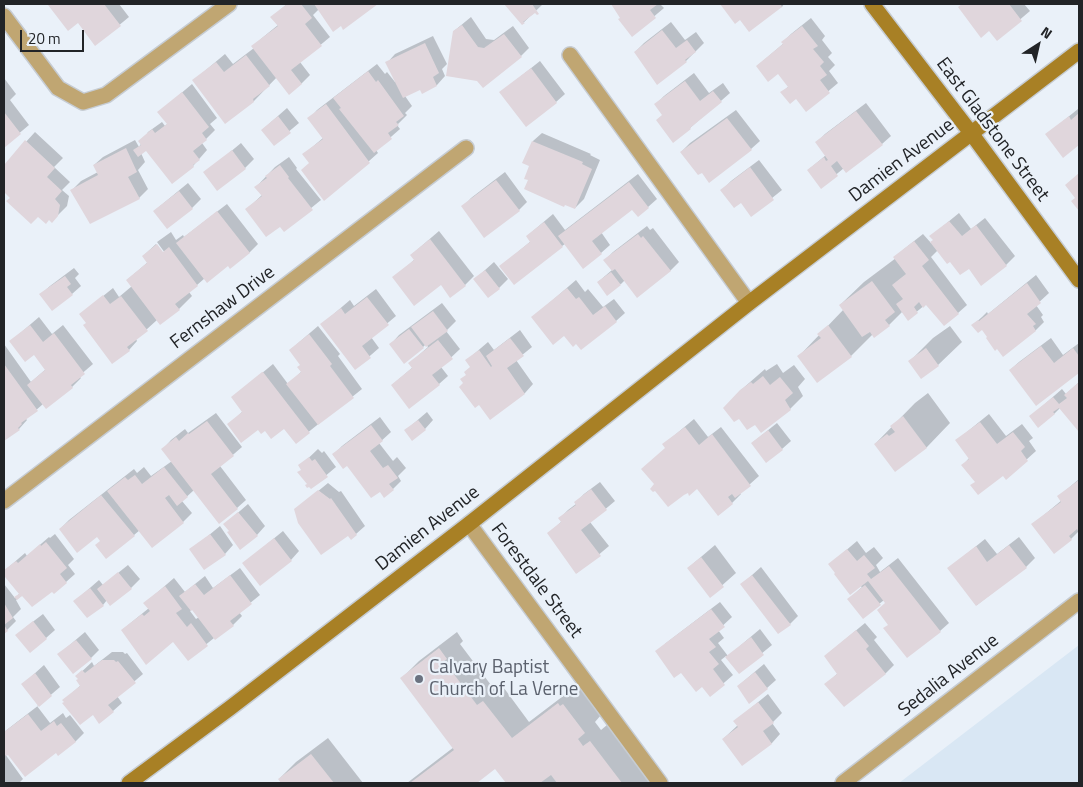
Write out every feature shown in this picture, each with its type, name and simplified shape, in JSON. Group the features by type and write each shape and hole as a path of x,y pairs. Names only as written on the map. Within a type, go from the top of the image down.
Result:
{"main road":[{"name":"East Gladstone Street","path":"872,4 971,133 1079,280"},
{"name":"Damien Avenue","path":"129,783 230,708 749,303 1079,51"}],"street":[{"path":"4,16 58,88 83,102 106,95 228,4"},
{"path":"570,55 749,303"},
{"name":"Fernshaw Drive","path":"4,501 466,148"},
{"name":"Forestdale Street","path":"468,524 660,783"},
{"name":"Sedalia Avenue","path":"843,783 1079,601"}],"shaded area":[{"path":"1079,645 1079,783 899,783"}],"building":[{"path":"49,4 104,4 121,26 95,46 78,23 68,31"},
{"path":"287,4 301,4 312,18 305,24 322,46 291,70 302,84 289,95 251,46 278,26 270,17"},
{"path":"314,4 378,4 343,30 341,26 333,32"},
{"path":"504,4 532,4 539,14 535,13 523,22 525,23 522,25"},
{"path":"611,4 658,4 650,10 656,18 632,37 618,19 620,18"},
{"path":"720,4 780,4 782,7 749,32 740,20 735,24"},
{"path":"962,4 1009,4 1022,21 997,41 989,31 981,38 958,7"},
{"path":"462,25 478,47 484,48 504,34 522,57 483,88 477,81 446,76 453,31"},
{"path":"802,26 818,46 813,49 824,62 820,66 827,75 820,80 830,93 806,112 796,99 790,104 780,92 788,87 778,74 768,82 756,66 783,44 781,42"},
{"path":"662,30 676,48 687,40 696,52 685,60 687,62 657,85 634,52"},
{"path":"425,43 439,73 433,77 437,86 422,94 420,90 403,98 385,62"},
{"path":"246,55 270,86 253,99 254,102 225,124 192,80 216,62 224,72"},
{"path":"531,68 557,103 526,127 499,92"},
{"path":"368,71 376,82 378,80 404,116 396,122 399,125 388,133 392,139 374,153 339,109 341,108 333,98"},
{"path":"685,81 700,101 713,91 722,102 673,143 656,120 662,115 654,104"},
{"path":"182,92 209,127 202,133 207,140 193,151 200,160 172,184 146,151 138,157 133,150 141,145 138,141 152,129 155,133 167,124 157,112"},
{"path":"326,104 370,163 324,201 301,170 309,163 302,154 323,139 307,118"},
{"path":"856,111 883,145 846,173 837,161 831,166 838,176 821,189 807,170 824,157 826,161 828,160 815,142"},
{"path":"4,112 21,134 4,148"},
{"path":"1079,113 1079,145 1063,158 1045,134 1069,116 1071,120"},
{"path":"278,116 291,133 274,146 261,130"},
{"path":"727,118 752,150 709,183 702,173 698,175 680,152"},
{"path":"25,140 55,168 47,177 62,191 55,199 60,205 58,216 52,223 49,220 46,224 38,217 31,224 6,201 10,198 4,192 4,165"},
{"path":"532,141 583,162 582,164 592,169 575,209 565,205 564,207 524,189 528,180 524,179 529,166 522,163"},
{"path":"126,148 137,172 128,177 140,199 90,224 70,190 98,175 93,165"},
{"path":"232,150 246,169 217,191 203,172"},
{"path":"280,165 313,210 284,232 280,227 266,237 245,209 262,196 254,187 267,178 265,176"},
{"path":"750,167 774,200 751,217 741,203 734,208 720,190"},
{"path":"1079,173 1079,211 1071,201 1075,198 1065,185"},
{"path":"496,180 520,211 484,238 461,206"},
{"path":"629,182 649,208 638,217 632,210 592,241 602,254 583,269 558,236"},
{"path":"179,191 193,209 167,229 153,211"},
{"path":"217,211 250,253 230,269 228,266 207,283 176,243"},
{"path":"949,221 962,236 976,225 1007,266 981,286 969,269 960,275 950,262 947,264 930,242 933,240 929,236"},
{"path":"544,222 563,247 514,285 499,266 530,242 526,236"},
{"path":"638,234 641,238 643,236 671,271 637,298 615,269 612,271 603,260"},
{"path":"430,239 466,286 450,298 441,285 414,306 392,277 414,260 410,255"},
{"path":"914,241 929,260 922,266 959,314 944,326 926,305 923,308 919,302 914,307 918,313 908,321 896,304 903,299 892,285 906,274 893,257"},
{"path":"157,244 163,252 169,247 198,286 175,304 180,310 160,325 126,280 147,263 142,256"},
{"path":"485,270 500,289 488,298 473,279"},
{"path":"611,272 621,285 607,296 597,282"},
{"path":"65,276 71,284 67,287 73,295 52,311 39,294"},
{"path":"872,281 895,312 885,320 890,326 874,338 870,332 862,337 839,305"},
{"path":"1027,283 1041,303 1027,314 1036,324 1033,326 1036,331 1003,357 997,349 995,351 982,330 978,333 971,325 979,321"},
{"path":"567,288 576,299 579,297 593,315 605,306 617,322 581,350 576,344 573,347 564,336 553,345 531,317"},
{"path":"103,295 110,304 121,296 148,331 127,347 130,351 112,364 83,325 86,323 79,314"},
{"path":"367,297 389,325 362,346 371,358 355,370 320,324 341,308 345,314"},
{"path":"433,311 448,331 426,347 411,327"},
{"path":"30,325 43,342 54,333 85,374 71,385 73,388 46,409 27,385 45,370 34,355 25,362 9,341"},
{"path":"828,325 852,357 817,383 797,356 821,338 817,334"},
{"path":"409,329 424,348 404,364 389,344"},
{"path":"309,334 332,364 330,366 354,398 318,425 286,384 301,372 297,367 300,365 289,350"},
{"path":"510,338 524,356 507,368 525,394 490,420 479,405 475,408 459,387 463,383 460,379 466,375 464,372 470,367 465,360 479,350 491,367 486,356"},
{"path":"438,340 453,359 432,375 440,385 409,409 391,385 412,368 408,363"},
{"path":"1041,346 1054,363 1073,348 1079,356 1079,373 1036,406 1009,370"},
{"path":"926,348 939,366 921,379 908,361"},
{"path":"4,364 38,411 21,423 18,428 20,430 4,441"},
{"path":"262,372 310,433 296,444 284,429 271,439 265,431 261,434 258,430 241,443 227,424 242,412 231,397"},
{"path":"763,376 770,385 780,377 793,393 785,400 791,410 761,433 755,425 747,430 739,419 734,422 723,408 740,390 751,382 753,384"},
{"path":"1079,382 1079,432 1059,408 1053,412 1055,414 1038,428 1029,416 1053,397 1059,404 1067,398 1064,395"},
{"path":"903,416 927,448 895,472 874,444 887,434 889,436 895,432 890,426"},
{"path":"418,420 426,430 412,441 404,430"},
{"path":"207,421 234,456 211,474 238,509 219,524 161,449 176,437 179,441"},
{"path":"980,422 997,444 1013,432 1025,447 1021,451 1028,461 1006,480 1003,476 978,495 970,485 975,482 961,465 969,459 955,440"},
{"path":"371,425 383,441 370,451 383,468 388,465 398,478 389,484 394,490 384,498 380,492 371,498 347,466 343,469 332,454"},
{"path":"685,427 699,445 712,434 751,486 735,498 732,494 728,497 733,504 718,516 697,489 689,496 688,493 684,495 668,507 655,491 653,492 650,489 654,484 641,469 665,448 662,444"},
{"path":"768,430 783,450 766,463 751,443"},
{"path":"309,457 312,461 315,459 328,477 311,489 307,488 305,485 307,484 297,472 301,470 298,465"},
{"path":"164,467 188,497 177,506 169,495 165,498 184,523 152,548 107,491 125,477 128,480 135,475 142,484"},
{"path":"1079,480 1079,533 1077,529 1069,536 1072,540 1054,554 1031,524 1061,502 1057,496"},
{"path":"591,489 607,510 581,530 601,556 576,574 547,533 561,522 558,518 576,505 574,502"},
{"path":"318,490 331,498 357,535 351,540 348,536 321,555 298,523 294,509"},
{"path":"101,495 135,536 106,559 95,545 100,541 97,537 77,553 59,529"},
{"path":"238,512 258,536 240,550 223,524"},
{"path":"210,534 226,555 204,570 189,549"},
{"path":"274,538 292,561 260,586 242,563"},
{"path":"46,542 67,568 60,574 67,583 54,594 52,592 32,607 22,596 17,600 14,597 19,594 4,578 4,570 16,561 18,563 40,544 41,546"},
{"path":"1009,545 1027,568 976,606 947,568 976,546 987,562"},
{"path":"847,549 857,561 864,555 875,568 867,574 871,579 889,566 941,632 907,658 883,628 888,625 877,610 885,603 868,581 850,595 828,564"},
{"path":"701,557 724,587 710,598 687,568"},
{"path":"118,572 132,589 110,606 97,589"},
{"path":"230,575 252,604 230,621 234,626 215,640 179,596 195,584 204,595"},
{"path":"752,575 791,625 778,634 740,584"},
{"path":"865,585 881,605 863,619 847,599"},
{"path":"165,586 182,609 176,613 187,627 191,623 208,646 188,661 173,642 146,665 121,630 142,614 144,616 150,611 143,603"},
{"path":"90,588 104,606 87,618 73,601"},
{"path":"4,603 13,618 4,625"},
{"path":"711,609 725,627 709,639 716,647 709,652 719,664 713,669 725,685 710,697 702,687 696,692 681,673 674,678 655,651"},
{"path":"33,621 47,639 30,653 15,635"},
{"path":"4,625 8,631 4,634"},
{"path":"856,630 869,646 866,649 886,674 844,707 824,684 837,674 824,656"},
{"path":"751,637 764,655 739,674 725,657"},
{"path":"76,640 92,659 73,674 57,654"},
{"path":"439,648 447,659 444,661 477,705 483,701 512,738 558,703 560,706 563,704 585,733 578,739 583,746 590,741 622,783 557,783 551,775 540,783 506,783 495,769 477,783 410,783 454,750 400,678"},
{"path":"102,660 118,661 136,683 108,705 114,712 99,724 93,715 80,725 62,703 64,702 62,700 80,686 75,676 82,670 85,673"},
{"path":"755,672 768,689 749,704 737,686"},
{"path":"35,673 52,696 39,707 21,684"},
{"path":"758,702 774,723 763,731 772,744 742,766 722,739 738,727 733,721"},
{"path":"28,714 41,731 54,721 57,726 61,723 76,742 58,756 56,753 25,777 8,755 6,756 4,753 4,732"},
{"path":"311,754 334,783 281,783 278,779"}],"place":[{"name":"Calvary Baptist Church of La Verne","path":"419,679"}]}
